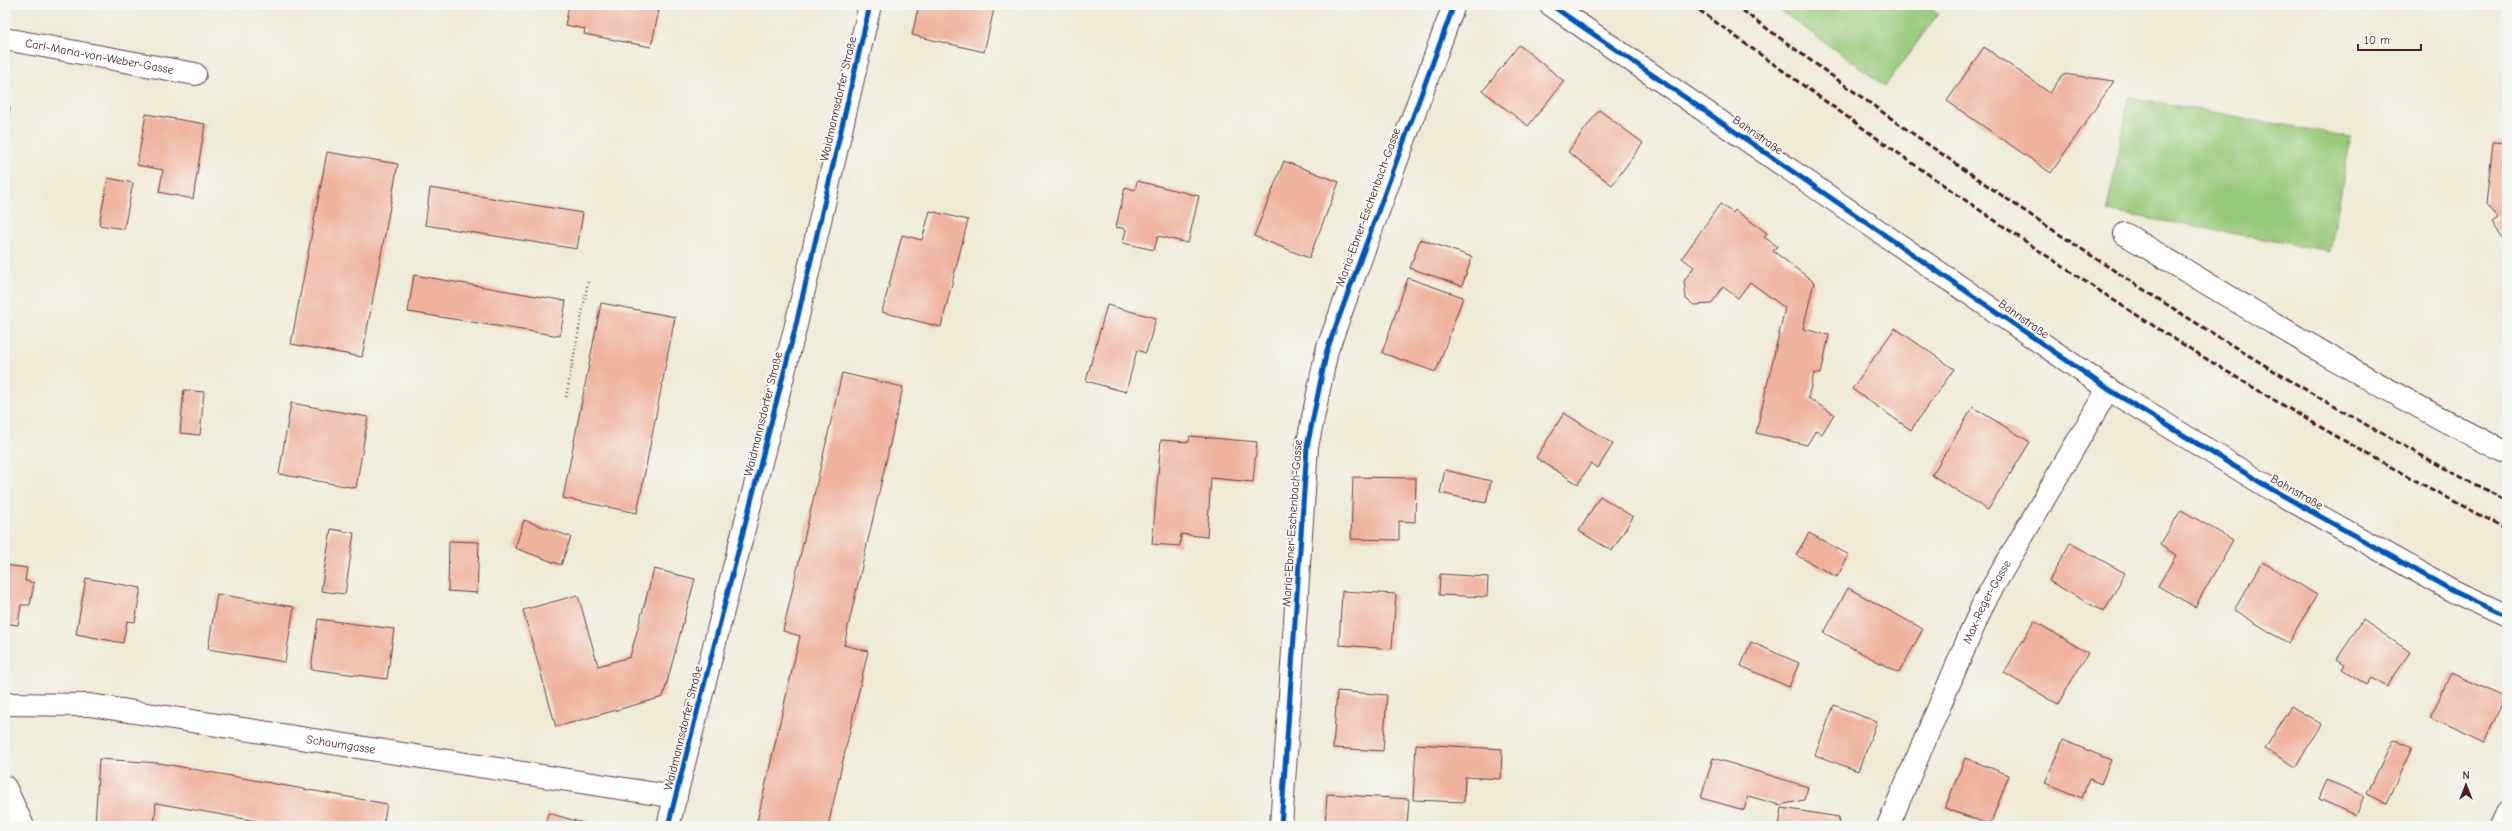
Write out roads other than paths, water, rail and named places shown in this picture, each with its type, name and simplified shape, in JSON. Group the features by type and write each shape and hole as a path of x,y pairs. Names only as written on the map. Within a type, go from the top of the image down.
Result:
{"street":[{"name":"Waidmannsdorfer Straße","path":"668,826 795,329 870,5"},
{"name":"Maria-Ebner-Eschenbach-Gasse","path":"1281,826 1307,447 1326,350 1454,5"},
{"name":"Bahnstraße","path":"1551,5 2108,389 2272,490 2454,591 2507,616"},
{"name":"Carl-Maria-von-Weber-Gasse","path":"5,39 195,74"},
{"path":"2125,234 2242,305 2438,418 2507,453"},
{"name":"Max-Reger-Gasse","path":"1888,826 1984,602 2108,389"},
{"name":"Schaumgasse","path":"5,704 90,705 676,797"},
{"path":"5,786 23,826"},
{"path":"2501,826 2507,813"}],"railway":[{"path":"1692,5 1815,94 2022,239 2140,317 2260,392 2383,462 2507,529"},
{"path":"1735,5 1827,73 2015,205 2111,268 2306,390 2406,447 2507,501"}]}
